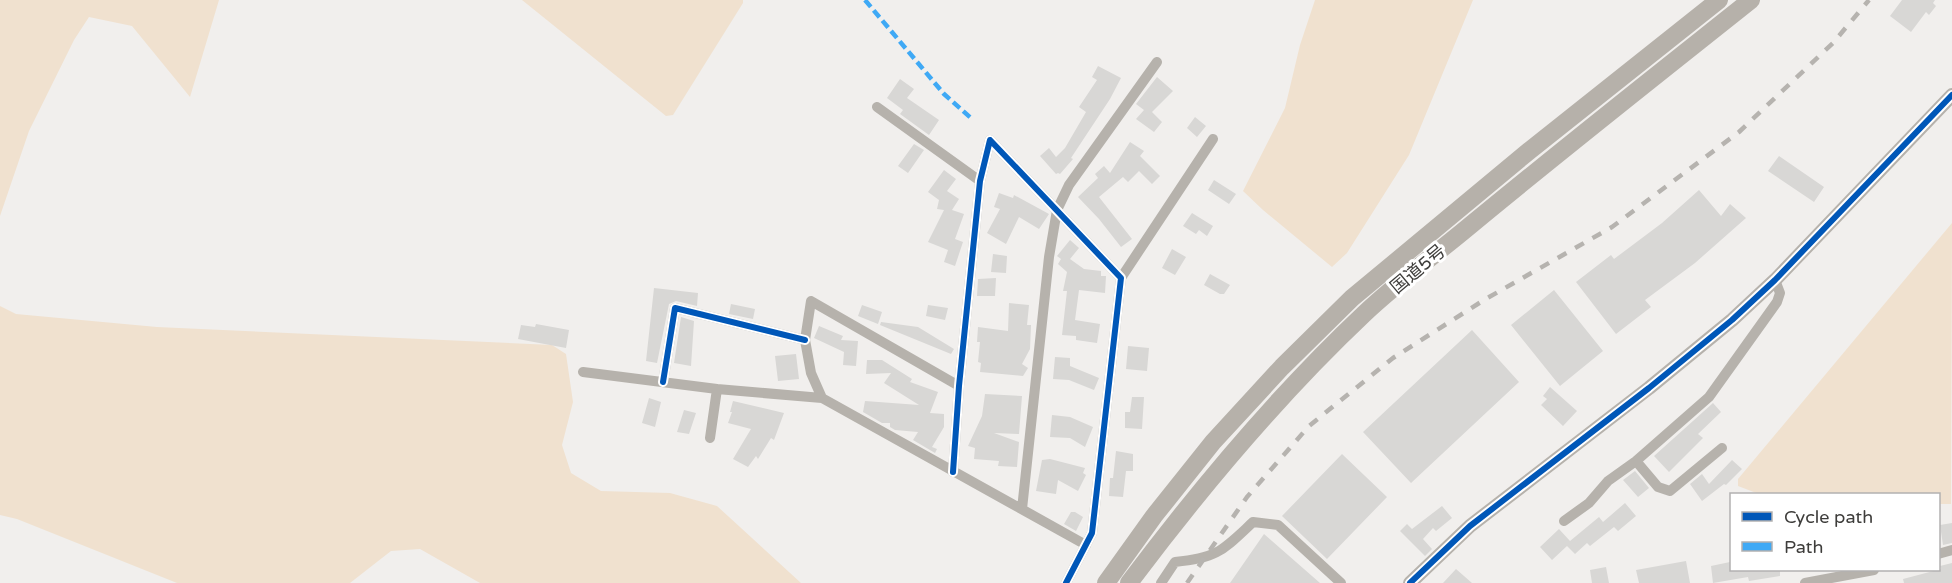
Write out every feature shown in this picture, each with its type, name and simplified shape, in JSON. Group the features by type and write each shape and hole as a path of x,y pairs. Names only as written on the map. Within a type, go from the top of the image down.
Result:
{"highway":[{"name":"国道5号","path":"1106,583 1154,516 1213,441 1282,367 1352,298 1529,151 1719,0"},
{"name":"国道5号","path":"1129,583 1228,456 1296,381 1366,312 1540,167 1751,0"}],"street":[{"path":"1022,509 1049,257 1057,210 1069,185 1157,62"},
{"path":"1410,583 1470,526 1649,388 1732,320 1775,280 1952,95"},
{"path":"877,107 981,181"},
{"path":"1066,583 1092,533 1121,278 1214,139"},
{"path":"953,472 959,386 981,181 990,140 1121,278"},
{"path":"1564,521 1589,503 1608,481 1636,461 1709,397 1777,303 1780,293 1775,280"},
{"path":"822,398 811,373 805,340 811,301 959,386"},
{"path":"663,382 675,308 805,340"},
{"path":"583,372 717,389 822,398 1086,545"},
{"path":"710,438 717,389"},
{"path":"1636,461 1658,488 1670,491 1722,448"},
{"path":"1161,583 1175,562 1202,560 1222,550 1253,522 1278,525 1341,583"},
{"path":"1805,583 1869,571"}],"shaded area":[{"path":"0,0 219,0 190,97 132,26 89,17 74,40 29,131 0,216"},
{"path":"522,0 743,0 743,3 673,115 666,116"},
{"path":"1315,0 1473,0 1409,155 1347,253 1332,267 1243,191 1285,108 1300,45"},
{"path":"1952,223 1951,504 1940,504 1940,493 1756,493 1738,486 1738,479"},
{"path":"0,306 16,314 157,327 552,345 566,354 573,402 562,445 571,473 601,491 670,493 717,506 801,583 480,583 420,549 391,551 350,583 177,583 17,519 0,515"}],"building":[{"path":"1902,0 1935,0 1933,3 1936,6 1929,15 1926,12 1911,32 1890,16"},
{"path":"1098,66 1121,78 1110,99 1071,158 1073,159 1060,174 1056,174 1040,156 1049,148 1056,157 1065,148 1086,112 1079,107 1097,80 1092,77"},
{"path":"1157,77 1173,91 1152,112 1162,122 1154,132 1136,119 1144,110 1136,104"},
{"path":"900,79 914,89 907,98 939,120 929,135 900,114 903,110 887,98"},
{"path":"1195,117 1206,126 1197,137 1187,128"},
{"path":"1130,142 1144,151 1140,156 1160,176 1152,184 1139,171 1128,182 1123,177 1099,197 1132,239 1121,247 1078,197 1098,178 1095,174 1104,166 1110,173"},
{"path":"914,144 924,150 908,173 898,166"},
{"path":"1779,156 1824,187 1814,202 1768,171"},
{"path":"944,170 956,179 947,191 959,199 952,210 964,214 955,239 963,242 955,266 944,262 948,250 928,242 944,210 937,209 939,200 928,192"},
{"path":"1214,180 1236,194 1229,204 1208,190"},
{"path":"1699,190 1721,216 1730,204 1746,218 1695,263 1645,300 1651,307 1616,334 1576,282 1611,255 1614,259 1662,223"},
{"path":"999,193 1013,198 1014,195 1049,214 1039,229 1019,217 1006,244 987,233 1000,209 994,207"},
{"path":"1192,213 1213,226 1207,236 1199,230 1196,234 1183,226"},
{"path":"1070,240 1079,248 1070,259 1084,269 1101,271 1101,276 1106,276 1105,293 1079,290 1075,320 1100,324 1097,343 1076,340 1076,336 1062,335 1067,291 1063,291 1067,272 1058,264 1061,259 1057,256"},
{"path":"1172,249 1186,257 1175,275 1162,268"},
{"path":"993,254 1007,256 1006,273 991,272"},
{"path":"1210,274 1230,285 1224,294 1204,285"},
{"path":"996,278 995,296 977,296 978,279"},
{"path":"654,288 698,293 697,306 676,301 669,304 657,363 646,361"},
{"path":"1554,290 1603,351 1560,386 1511,325"},
{"path":"1009,303 1029,305 1027,325 1031,325 1030,349 1022,364 1028,368 1023,376 980,372 978,327 1008,331"},
{"path":"731,304 755,309 753,319 729,314"},
{"path":"862,305 882,312 878,324 858,316"},
{"path":"928,305 948,308 945,320 926,316"},
{"path":"681,317 694,321 691,366 674,363"},
{"path":"881,322 918,327 954,349 951,354 880,325"},
{"path":"536,324 569,330 566,348 518,339 521,325 535,327"},
{"path":"819,326 843,336 841,340 858,341 856,366 843,365 844,352 814,338"},
{"path":"1472,330 1519,382 1411,483 1363,432"},
{"path":"1128,346 1149,348 1147,371 1126,369"},
{"path":"796,354 799,379 778,381 775,356"},
{"path":"1055,357 1070,358 1070,366 1099,378 1094,390 1069,380 1053,379"},
{"path":"867,360 882,360 912,379 910,382 938,392 930,413 944,414 944,427 932,447 937,449 935,453 913,440 918,432 895,430 890,427 890,423 882,423 863,412 865,401 919,405 884,383 891,373 866,374"},
{"path":"1550,387 1577,411 1563,426 1541,405 1547,399 1543,396"},
{"path":"985,394 1022,396 1019,434 994,433 1019,442 1017,467 998,466 999,461 974,459 975,448 968,446 982,416"},
{"path":"1132,397 1144,397 1142,429 1125,428 1125,412 1130,412"},
{"path":"649,398 661,402 655,427 642,423"},
{"path":"733,401 784,413 774,440 771,438 758,459 756,456 748,467 733,459 751,429 728,423"},
{"path":"1713,403 1721,412 1698,434 1703,438 1669,472 1654,456"},
{"path":"684,410 696,413 689,434 677,432"},
{"path":"1052,415 1070,417 1093,427 1085,447 1070,438 1050,437"},
{"path":"1116,451 1133,454 1133,471 1126,471 1123,497 1109,496"},
{"path":"1342,454 1387,497 1327,559 1282,516"},
{"path":"1050,459 1085,468 1083,473 1086,475 1078,491 1058,480 1056,494 1036,491 1042,460"},
{"path":"1732,460 1742,469 1726,485 1724,484 1702,501 1690,484 1702,474 1709,484"},
{"path":"1635,471 1649,488 1638,497 1623,480"},
{"path":"1625,503 1636,516 1618,531 1614,527 1590,546 1587,543 1575,554 1567,546 1552,560 1540,547 1559,529 1570,541 1599,517 1603,522"},
{"path":"1442,506 1452,518 1436,531 1433,528 1423,539 1432,549 1425,556 1400,531 1407,524 1412,529"},
{"path":"1071,512 1083,517 1076,531 1064,524"},
{"path":"1952,523 1952,543 1943,545 1940,525"},
{"path":"1264,534 1320,583 1230,583"},
{"path":"1686,561 1690,583 1639,583 1636,570"},
{"path":"1730,562 1730,571 1780,571 1780,576 1749,581 1748,577 1713,583 1711,566"},
{"path":"1952,563 1952,583 1904,583 1903,579 1940,571 1940,566"},
{"path":"1606,567 1609,583 1592,583 1590,570"},
{"path":"1456,569 1472,583 1443,583"}],"railway":[{"path":"1187,583 1247,497 1309,426 1393,358 1484,300 1612,227 1739,132 1833,43 1869,0"}],"marked path":[{"path":"865,0 944,94 971,118"}],"cycle path":[{"path":"1410,583 1470,526 1649,388 1732,320 1775,280 1952,95"},
{"path":"953,472 959,386 980,181 990,140 1121,278 1092,533 1066,583"},
{"path":"663,382 675,308 805,340"}]}
